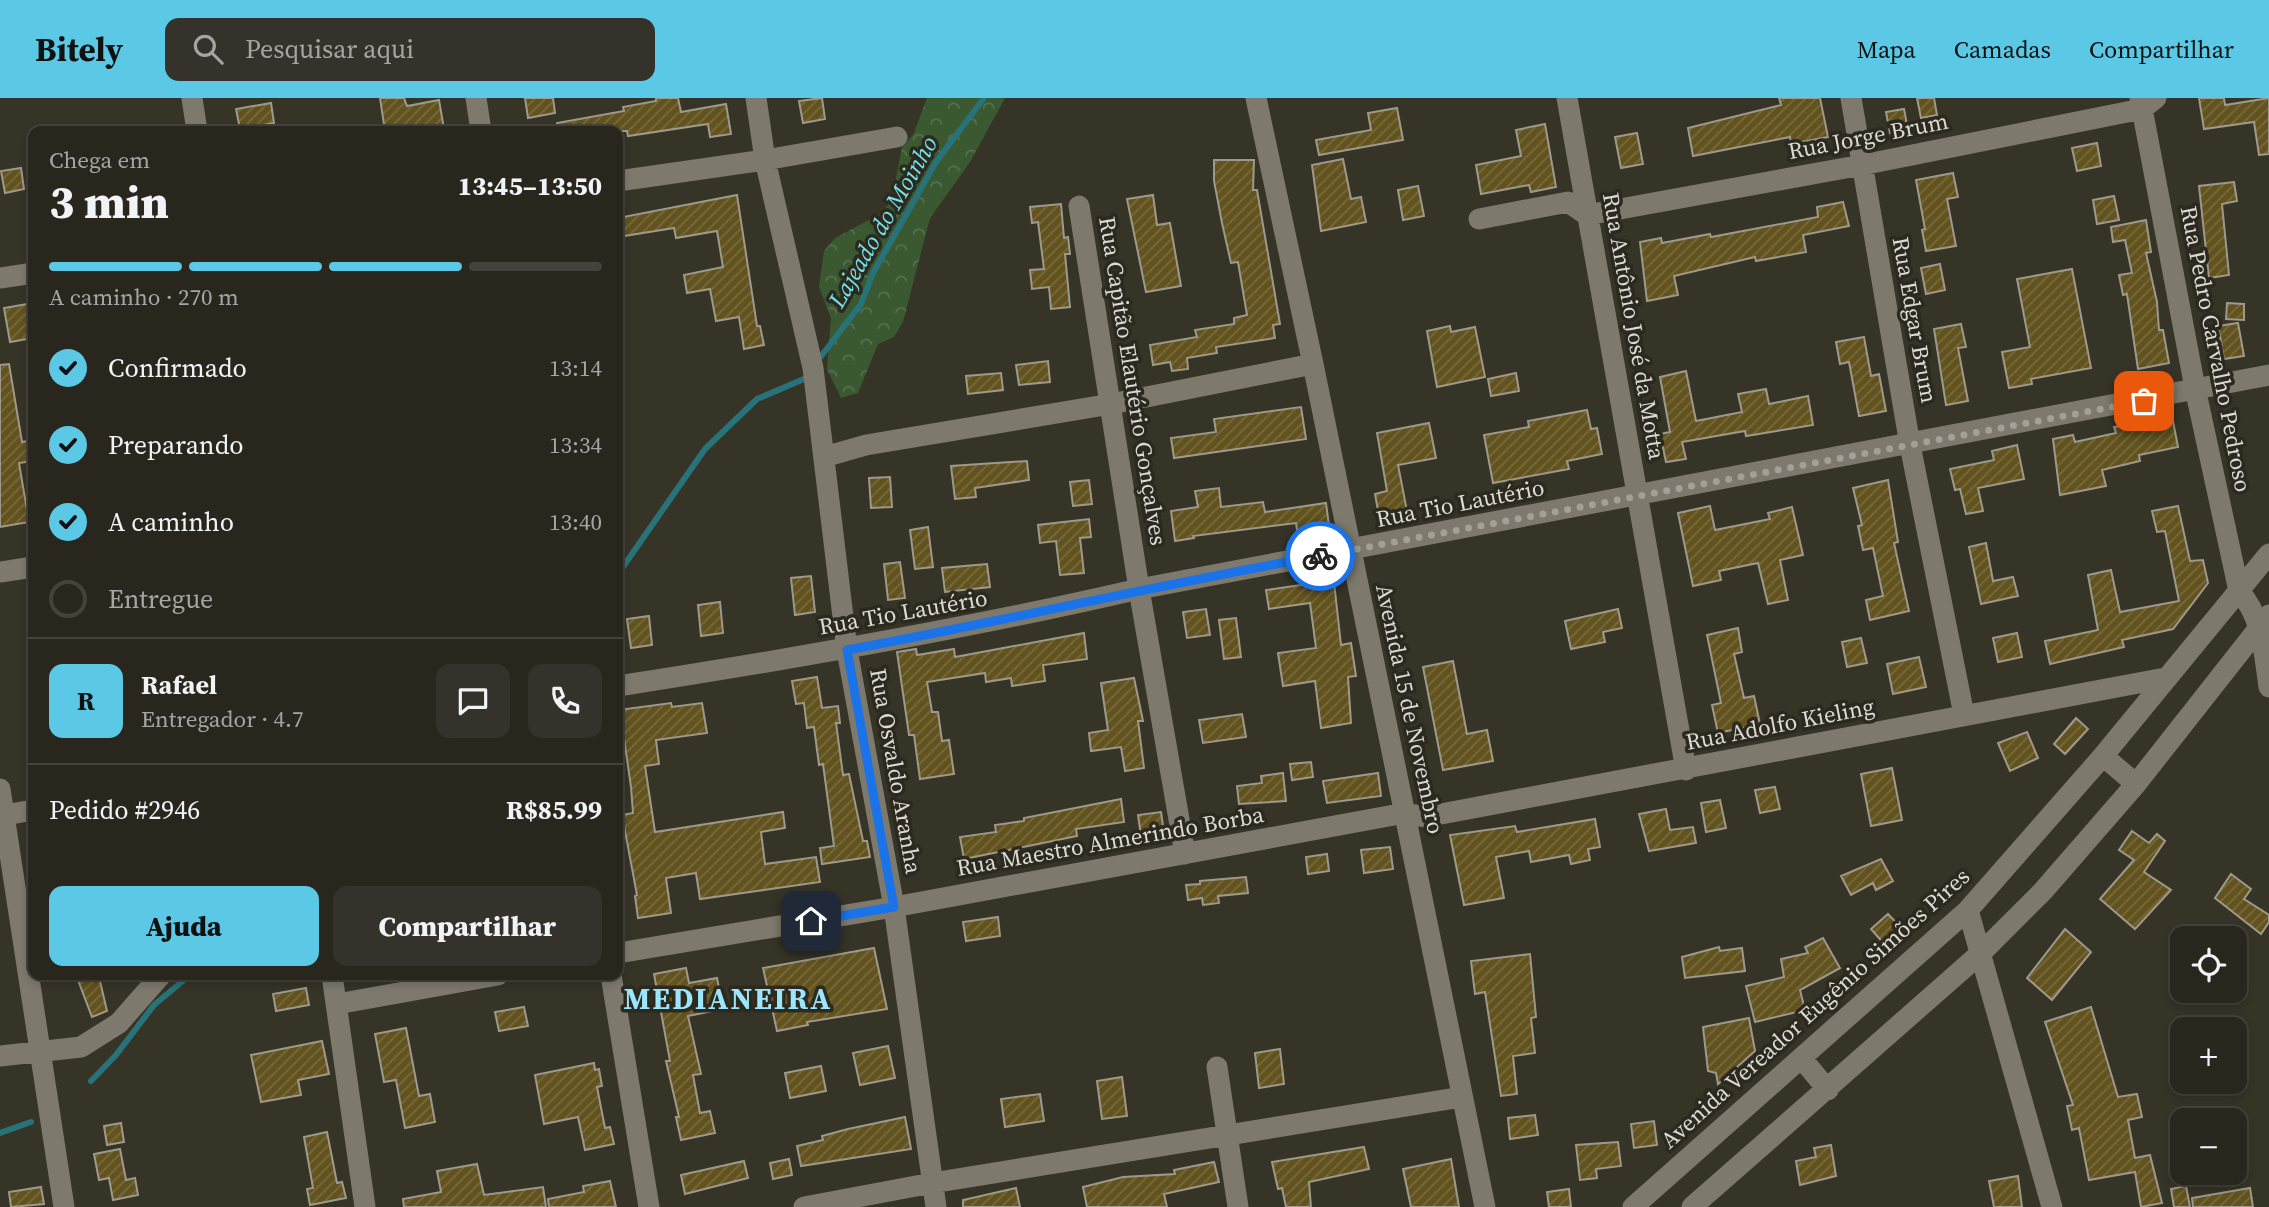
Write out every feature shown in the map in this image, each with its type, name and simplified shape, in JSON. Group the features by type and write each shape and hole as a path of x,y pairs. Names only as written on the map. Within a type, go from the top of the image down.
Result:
{"street":[{"path":"192,98 196,126"},
{"path":"476,98 480,126"},
{"name":"Rua Osvaldo Aranha","path":"756,98 765,160 813,368 847,650 894,907 936,1207"},
{"name":"Avenida 15 de Novembro","path":"1256,98 1485,1207"},
{"name":"Rua Antônio José da Motta","path":"1567,98 1686,770"},
{"name":"Rua Edgar Brum","path":"1851,98 1910,445 1964,715"},
{"name":"Rua Jorge Brum","path":"1587,215 1862,165 2146,102"},
{"name":"Rua Pedro Carvalho Pedroso","path":"2146,102 2195,388 2255,610 2269,687"},
{"path":"623,180 765,160 897,137"},
{"path":"1479,219 1568,202 1587,215"},
{"name":"Rua Capitão Elautério Gonçalves","path":"1079,206 1139,589 1185,854"},
{"path":"0,278 28,273"},
{"path":"824,457 866,445 1111,404 1313,364"},
{"name":"Rua Tio Lautério","path":"623,685 847,650 990,624 1139,589 2269,375"},
{"name":"Avenida Vereador Eugênio Simões Pires","path":"1692,1207 1982,953 2043,891 2136,784 2255,610 2269,554"},
{"path":"0,572 28,568"},
{"name":"Avenida Vereador Eugênio Simões Pires","path":"1647,1203 1968,910 2104,756 2165,678 2255,610"},
{"name":"Rua Adolfo Kieling","path":"1405,813 1425,817 2165,678"},
{"path":"2104,756 2136,784"},
{"path":"0,789 28,977"},
{"path":"2,816 28,811"},
{"name":"Rua Maestro Almerindo Borba","path":"623,952 894,907 1405,813"},
{"path":"1968,910 2052,1207"},
{"path":"29,980 64,1207"},
{"path":"0,1056 81,1047 120,1023 156,980"},
{"path":"333,980 365,1207"},
{"path":"337,1004 470,980"},
{"path":"612,980 649,1207"},
{"path":"1802,1059 1828,1090"},
{"path":"1217,1068 1238,1207"},
{"path":"804,1207 932,1183 1462,1097"}],"green space":[{"path":"927,98 1005,98 970,162 930,218 903,322 894,337 878,344 858,393 841,398 827,369 831,318 819,287 824,251 835,238 882,213 892,199 902,147 913,135"}],"building":[{"path":"380,98 404,98 407,106 439,100 443,126 384,126"},
{"path":"525,98 553,98 555,113 528,118"},
{"path":"656,98 678,98 681,112 726,104 731,134 710,137 708,124 628,136 627,131 623,131 623,126 557,126 557,123 624,111 623,107 656,101"},
{"path":"822,98 825,119 803,123 799,101"},
{"path":"1779,98 1820,98 1828,137 1791,144 1790,137 1693,156 1688,128 1781,105"},
{"path":"1917,98 1934,98 1937,115 1921,118"},
{"path":"2199,98 2224,98 2225,105 2269,98 2269,154 2259,155 2254,122 2204,129"},
{"path":"271,103 274,123 239,126 236,109"},
{"path":"1397,108 1403,140 1319,155 1316,140 1371,130 1368,113"},
{"path":"1904,109 1908,130 1890,133 1886,112"},
{"path":"1545,124 1556,187 1531,192 1529,185 1481,194 1476,165 1521,156 1516,130"},
{"path":"1637,133 1643,164 1621,168 1615,137"},
{"path":"2097,143 2101,166 2077,171 2072,148"},
{"path":"1343,159 1351,199 1361,197 1366,222 1321,231 1312,165"},
{"path":"1214,160 1254,160 1253,190 1257,190 1280,324 1273,325 1275,338 1216,347 1217,353 1187,358 1188,369 1172,371 1170,362 1153,365 1150,345 1197,337 1195,330 1234,324 1234,318 1247,315 1238,262 1231,263 1222,223 1214,181"},
{"path":"21,168 24,189 5,193 1,171"},
{"path":"1953,173 1958,197 1947,199 1956,246 1926,251 1916,180"},
{"path":"2234,182 2237,201 2222,204 2229,275 2209,278 2199,186"},
{"path":"1418,186 1424,216 1403,220 1398,190"},
{"path":"737,195 757,326 760,326 764,345 744,349 739,317 716,321 710,289 687,293 684,275 723,267 717,231 676,238 674,228 623,236 623,217"},
{"path":"1153,195 1157,225 1170,223 1181,286 1146,292 1127,199"},
{"path":"2114,196 2119,220 2097,224 2093,200"},
{"path":"1843,202 1849,226 1803,235 1806,252 1756,261 1755,257 1674,276 1678,295 1647,301 1640,242 1661,238 1662,243 1710,234 1711,237 1818,217 1817,207"},
{"path":"1061,204 1064,238 1068,237 1070,254 1065,254 1070,307 1051,309 1049,287 1032,289 1030,270 1044,269 1038,222 1032,223 1030,207"},
{"path":"2146,220 2151,252 2146,253 2157,302 2159,330 2163,330 2169,363 2138,369 2127,294 2123,295 2119,275 2132,273 2125,240 2113,242 2111,227"},
{"path":"1940,264 1945,290 1926,294 1921,268"},
{"path":"2072,269 2091,368 2031,379 2032,384 2009,388 2002,352 2030,347 2017,279"},
{"path":"2227,303 2244,304 2244,320 2226,319"},
{"path":"28,304 28,339 10,342 4,308"},
{"path":"2238,323 2244,356 2224,359 2218,326"},
{"path":"1961,324 1966,347 1958,348 1968,401 1946,405 1934,329"},
{"path":"1450,326 1451,332 1475,327 1485,377 1437,387 1427,331"},
{"path":"1864,337 1871,376 1879,374 1886,411 1859,416 1849,362 1840,364 1836,342"},
{"path":"1048,361 1050,382 1019,385 1016,365"},
{"path":"9,364 22,442 28,441 28,462 19,463 28,522 0,527 0,365"},
{"path":"1686,371 1696,421 1742,412 1738,394 1766,389 1769,404 1808,396 1813,425 1746,436 1745,431 1682,442 1686,459 1666,462 1660,434 1670,432 1660,377"},
{"path":"1001,373 1003,390 968,394 966,376"},
{"path":"1516,373 1519,391 1491,396 1488,379"},
{"path":"1301,407 1306,439 1174,458 1171,438 1216,432 1214,419"},
{"path":"1587,410 1591,429 1597,428 1602,454 1567,461 1569,469 1493,483 1484,435 1529,427 1528,421"},
{"path":"2172,416 2178,447 2139,455 2140,461 2102,470 2106,486 2060,495 2053,439 2073,435 2075,442 2116,433 2114,427"},
{"path":"1429,423 1436,458 1398,465 1407,511 1379,516 1375,494 1387,491 1377,433"},
{"path":"2017,445 2024,479 1978,488 1983,511 1966,514 1960,489 1955,490 1950,469 1994,460 1992,451"},
{"path":"1027,461 1029,480 975,488 976,497 955,499 951,466"},
{"path":"890,477 892,507 871,508 869,478"},
{"path":"1089,480 1092,504 1073,506 1070,482"},
{"path":"1888,480 1898,542 1894,543 1909,611 1870,620 1866,600 1883,596 1873,548 1863,550 1858,526 1862,525 1853,488"},
{"path":"1219,488 1221,507 1263,502 1265,512 1326,503 1329,526 1297,530 1296,523 1193,536 1194,538 1175,541 1171,511 1198,507 1195,491"},
{"path":"1710,506 1715,530 1770,519 1768,513 1792,507 1803,555 1780,560 1788,600 1768,604 1758,563 1719,571 1721,580 1693,586 1678,513"},
{"path":"2178,506 2190,561 2203,560 2208,583 2173,629 2122,640 2124,647 2050,664 2045,641 2098,630 2088,575 2111,570 2120,612 2179,601 2165,531 2157,532 2152,511"},
{"path":"1089,519 1091,537 1080,538 1084,573 1060,575 1056,541 1040,543 1038,525"},
{"path":"928,527 933,567 915,569 910,530"},
{"path":"1986,543 1993,581 2013,577 2018,596 1981,604 1969,547"},
{"path":"900,562 905,598 888,600 884,564"},
{"path":"987,564 990,587 945,592 942,568"},
{"path":"1333,573 1341,645 1351,643 1356,676 1348,677 1351,723 1321,728 1315,681 1283,686 1278,653 1316,648 1310,603 1269,609 1266,590 1315,583 1314,575"},
{"path":"811,576 815,612 795,615 791,578"},
{"path":"720,602 723,633 701,636 698,605"},
{"path":"1206,609 1210,635 1187,638 1183,612"},
{"path":"1618,609 1622,628 1603,632 1605,642 1571,649 1565,621"},
{"path":"649,616 652,645 631,648 627,619"},
{"path":"1236,618 1241,657 1224,659 1219,620"},
{"path":"1738,628 1742,652 1734,654 1744,698 1754,696 1760,724 1718,733 1712,705 1721,703 1707,635"},
{"path":"1084,633 1087,659 1043,665 1045,681 1012,686 1011,678 986,682 985,673 927,682 932,712 938,712 942,741 949,740 954,774 920,779 914,735 909,735 897,652 916,649 917,655 954,649 955,657"},
{"path":"2017,633 2022,657 1998,662 1993,638"},
{"path":"1861,638 1867,663 1847,667 1842,642"},
{"path":"1919,657 1926,687 1893,694 1887,664"},
{"path":"1453,661 1467,734 1487,730 1493,761 1443,770 1423,667"},
{"path":"817,677 822,708 838,706 840,723 836,723 843,775 849,774 863,841 867,841 870,857 822,864 820,848 834,846 823,764 819,765 814,727 807,728 804,703 796,704 792,681"},
{"path":"1134,678 1143,721 1138,721 1144,768 1125,771 1121,747 1091,751 1089,733 1108,730 1101,683"},
{"path":"671,703 672,707 702,703 707,733 656,740 659,764 645,766 655,832 783,812 785,828 761,832 765,864 816,857 820,882 700,899 696,873 666,878 671,913 638,918 637,895 623,820 623,815 633,813 623,738 623,709"},
{"path":"1242,714 1246,737 1203,743 1199,720"},
{"path":"2076,718 2088,729 2065,754 2054,744"},
{"path":"2027,732 2038,758 2010,771 1998,743"},
{"path":"1311,762 1313,777 1292,780 1290,764"},
{"path":"1892,768 1902,820 1871,826 1861,774"},
{"path":"1283,773 1286,801 1239,804 1237,786 1262,783 1261,776"},
{"path":"1378,773 1381,796 1327,803 1323,781"},
{"path":"1775,787 1780,809 1760,813 1755,790"},
{"path":"1121,799 1124,822 1076,829 1077,836 964,859 960,837 996,832 995,825 1024,821 1024,818"},
{"path":"1720,800 1726,828 1706,832 1701,803"},
{"path":"1666,809 1670,830 1693,827 1696,843 1649,851 1639,814"},
{"path":"1161,812 1164,833 1141,836 1138,815"},
{"path":"1595,819 1600,847 1588,849 1590,860 1571,864 1569,855 1531,862 1529,851 1496,857 1504,898 1464,905 1450,835 1515,826 1517,832"},
{"path":"2132,831 2149,843 2157,834 2165,841 2144,872 2171,890 2135,929 2100,899 2134,860 2119,850"},
{"path":"1390,847 1393,869 1364,873 1361,850"},
{"path":"1327,854 1329,871 1308,874 1306,857"},
{"path":"1881,859 1893,881 1876,890 1873,883 1851,895 1841,876"},
{"path":"2231,874 2251,889 2244,899 2269,915 2269,922 2261,934 2215,898"},
{"path":"1246,877 1248,893 1218,896 1219,903 1203,905 1202,898 1188,900 1186,885 1200,884 1200,881"},
{"path":"1888,914 1904,931 1886,946 1871,929"},
{"path":"998,917 1000,936 966,941 963,922"},
{"path":"2065,929 2091,952 2052,1000 2027,978"},
{"path":"1823,938 1840,968 1800,990 1805,1010 1755,1022 1746,986 1784,977 1781,959 1808,953 1805,947"},
{"path":"1719,947 1720,951 1742,948 1745,971 1685,978 1682,957"},
{"path":"874,948 887,1009 807,1022 808,1025 777,1031 763,968"},
{"path":"1530,954 1536,1017 1531,1018 1535,1053 1513,1056 1517,1094 1501,1096 1485,992 1475,994 1471,961"},
{"path":"686,968 689,983 717,978 723,1009 688,1016 701,1074 693,1075 700,1113 710,1111 715,1133 681,1140 676,1117 679,1117 666,1061 670,1061 654,974"},
{"path":"78,980 100,980 107,1011 92,1017"},
{"path":"306,988 309,1005 276,1011 273,994"},
{"path":"524,1007 528,1026 499,1031 495,1012"},
{"path":"2091,1007 2118,1097 2137,1094 2142,1117 2128,1120 2135,1158 2150,1155 2162,1203 2141,1207 2135,1172 2089,1180 2079,1128 2072,1130 2067,1106 2073,1105 2045,1022"},
{"path":"1749,1018 1755,1051 1718,1084 1716,1073 1708,1071 1703,1027"},
{"path":"406,1028 419,1096 430,1094 435,1122 405,1128 396,1080 384,1082 375,1034"},
{"path":"322,1041 329,1074 298,1080 301,1095 261,1102 251,1055"},
{"path":"888,1046 895,1078 860,1085 853,1053"},
{"path":"1280,1049 1284,1084 1259,1088 1255,1053"},
{"path":"594,1063 595,1070 599,1069 602,1086 597,1087 605,1128 610,1127 614,1144 585,1150 578,1117 544,1124 535,1075"},
{"path":"821,1066 826,1091 790,1098 785,1073"},
{"path":"1122,1077 1127,1116 1102,1119 1097,1081"},
{"path":"1040,1094 1044,1121 1005,1127 1001,1099"},
{"path":"1535,1115 1538,1135 1510,1139 1508,1118"},
{"path":"905,1117 911,1149 801,1166 797,1146 823,1140 822,1136 848,1129"},
{"path":"1654,1121 1657,1145 1634,1148 1631,1124"},
{"path":"121,1123 124,1142 107,1145 104,1126"},
{"path":"327,1132 337,1183 342,1182 346,1198 310,1205 307,1189 313,1188 304,1137"},
{"path":"1618,1142 1621,1166 1596,1169 1597,1178 1580,1180 1576,1145"},
{"path":"1831,1145 1836,1176 1800,1185 1796,1161 1816,1157 1814,1148"},
{"path":"1364,1147 1369,1169 1309,1182 1311,1207 1286,1207 1282,1188 1278,1189 1272,1162"},
{"path":"120,1149 126,1180 135,1178 138,1195 113,1200 109,1178 99,1180 94,1154"},
{"path":"789,1159 792,1175 773,1179 770,1163"},
{"path":"1451,1159 1459,1207 1411,1207 1403,1169"},
{"path":"744,1161 748,1178 685,1194 681,1175"},
{"path":"1214,1162 1219,1182 1164,1194 1167,1207 1087,1207 1083,1187 1123,1177 1175,1174 1174,1170"},
{"path":"477,1164 484,1195 543,1187 546,1207 404,1207 403,1199 441,1192 437,1171"},
{"path":"2018,1176 2022,1207 1994,1207 1989,1181"},
{"path":"610,1181 616,1207 549,1207 548,1199 584,1192 583,1186"},
{"path":"2186,1186 2190,1207 2174,1207 2171,1189"},
{"path":"41,1187 44,1204 11,1207 9,1192"},
{"path":"1016,1188 1020,1207 963,1207 963,1200"},
{"path":"2250,1188 2253,1207 2193,1207 2192,1198"},
{"path":"1569,1189 1571,1207 1549,1207 1547,1192"}],"waterway":[{"name":"Lajeado do Moinho","path":"816,363 861,304 873,273 936,162 984,98"},
{"name":"Lajeado do Moinho","path":"623,567 705,449 757,399 808,375"},
{"name":"Lajeado do Moinho","path":"91,1081 116,1055 154,1005 184,980"},
{"name":"Lajeado do Moinho","path":"0,1133 31,1122"}],"way so far":[{"path":"1320,556 2144,401"}],"district":[{"name":"MEDIANEIRA","path":"728,999"}],"route":[{"path":"811,921 894,907 847,650 990,624 1139,589 1320,556"}]}
